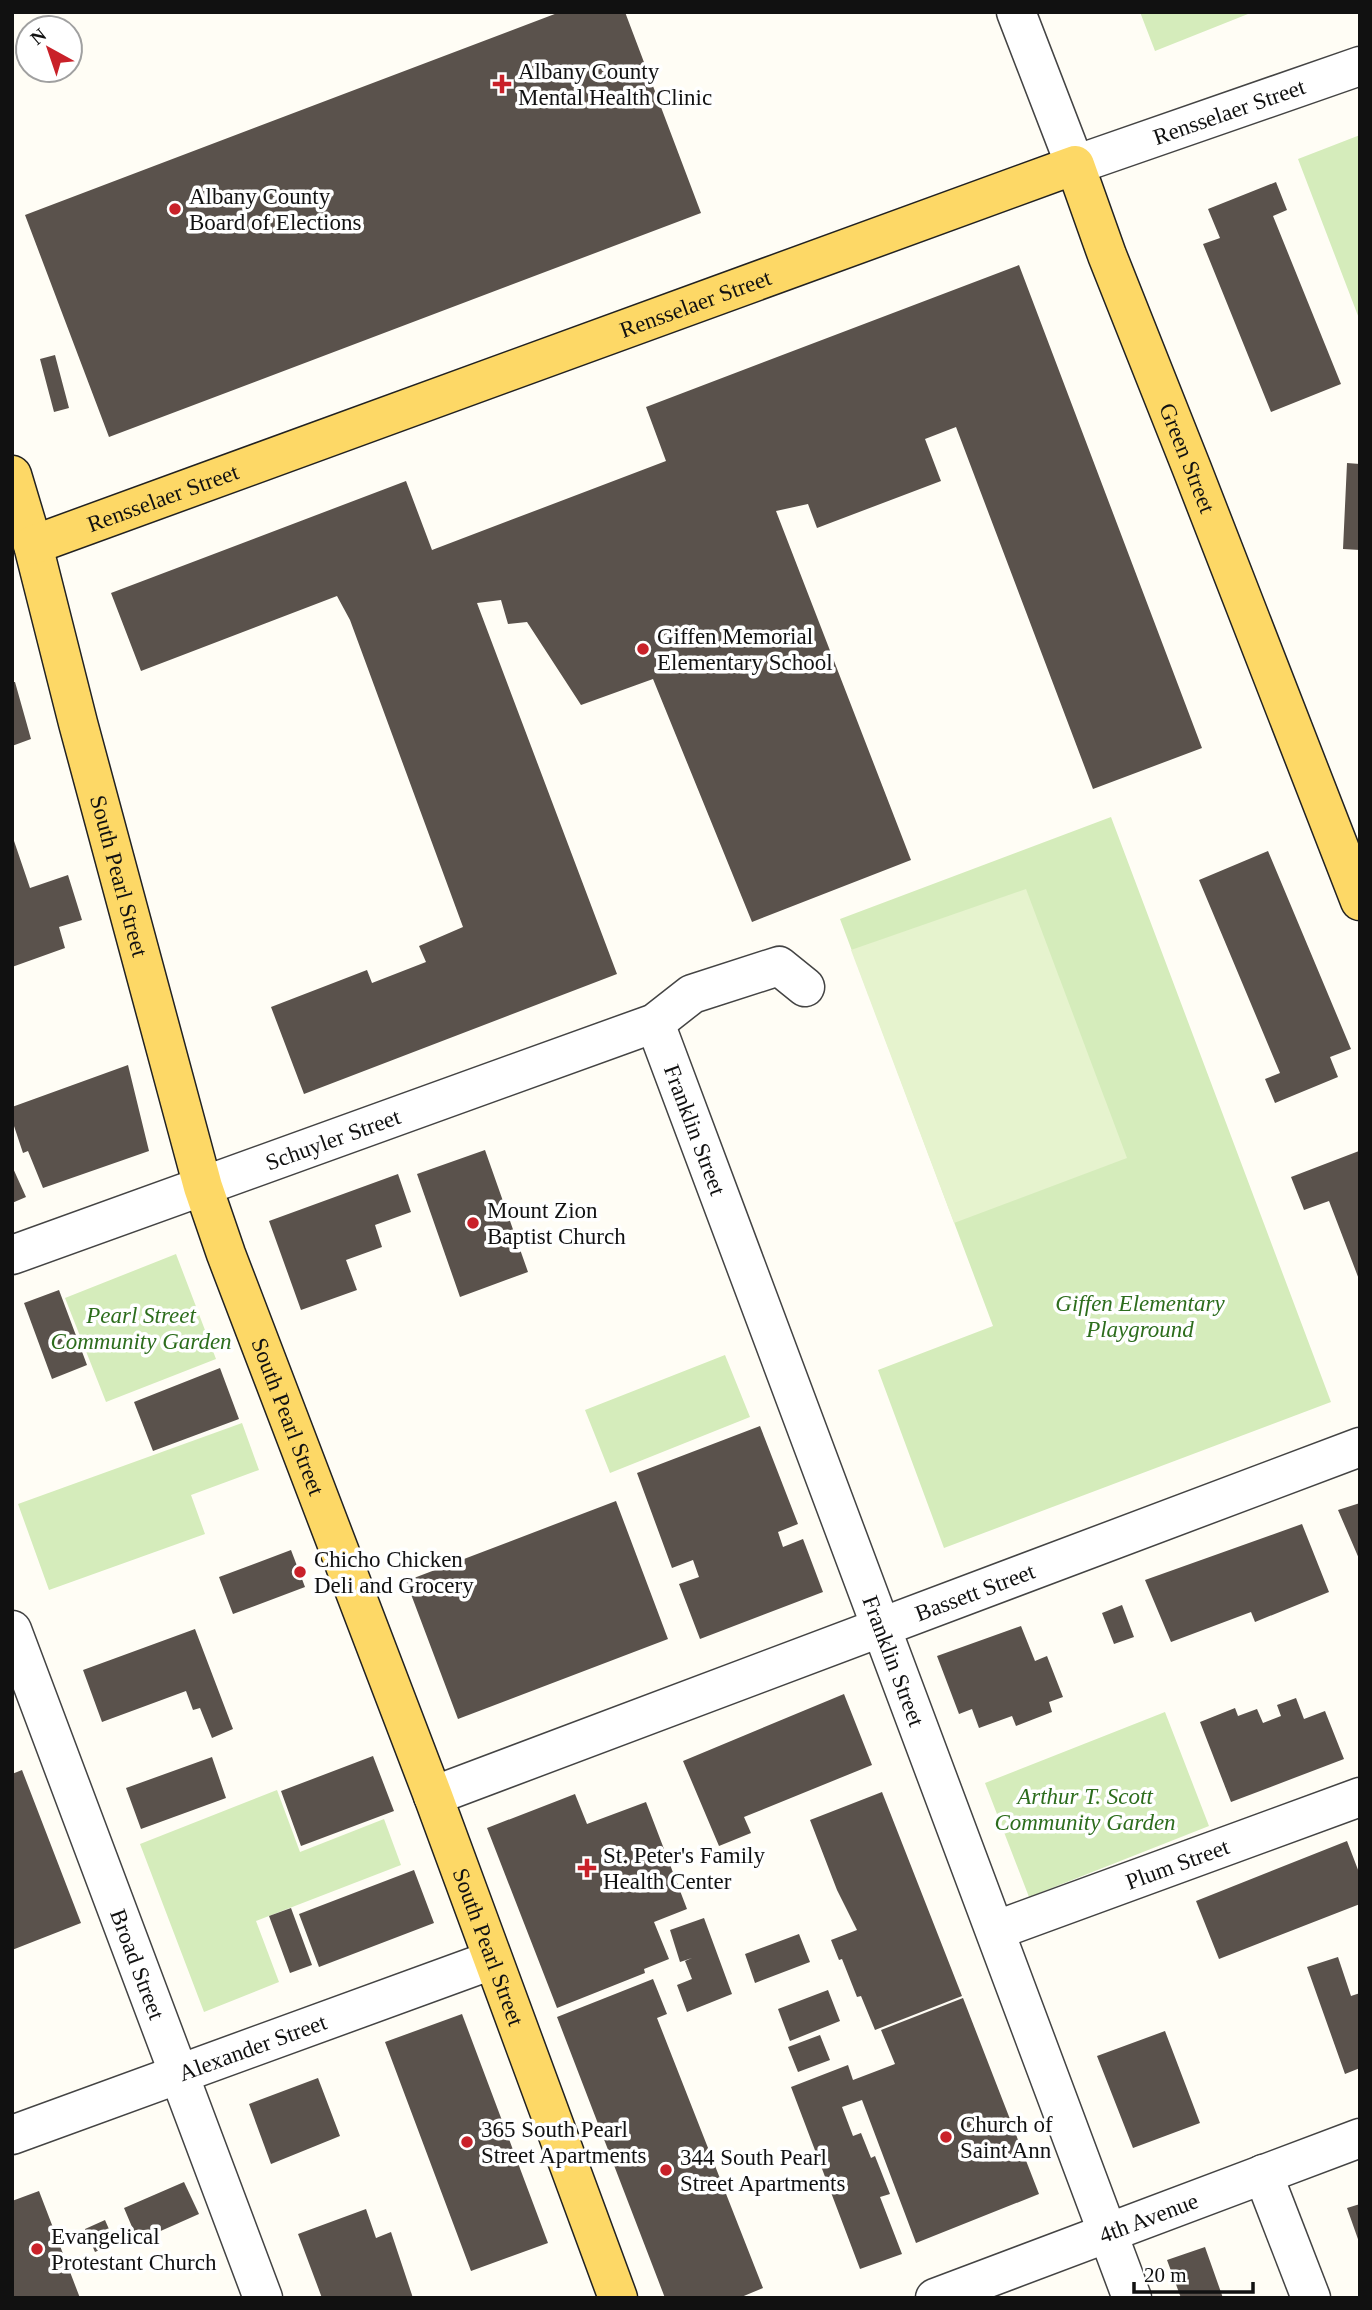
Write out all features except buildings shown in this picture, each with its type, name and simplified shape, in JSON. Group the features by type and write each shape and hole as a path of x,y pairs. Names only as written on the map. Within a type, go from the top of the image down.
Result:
{"main road":[{"name":"Rensselaer Street","path":"22,550 1075,165"},
{"name":"Green Street","path":"1075,165 1107,256 1360,901"},
{"name":"South Pearl Street","path":"12,475 22,550 78,723 203,1187 618,2298"}],"street":[{"name":"Green Street","path":"1016,12 1075,165"},
{"name":"Rensselaer Street","path":"1075,165 1360,66"},
{"name":"Schuyler Street","path":"12,1255 655,1023 692,994 779,966 805,987"},
{"name":"Franklin Street","path":"655,1023 880,1628 997,1930 1132,2298"},
{"name":"Bassett Street","path":"433,1797 1360,1447"},
{"name":"Broad Street","path":"12,1630 263,2298"},
{"name":"Plum Street","path":"997,1930 1360,1797"},
{"name":"Alexander Street","path":"12,2135 492,1960"},
{"name":"4th Avenue","path":"935,2298 1360,2138"},
{"path":"1263,2174 1311,2298"}],"green space":[{"path":"1140,12 1253,12 1155,51"},
{"path":"1360,135 1360,321 1298,159"},
{"name":"Giffen Elementary Playground","path":"1111,817 1331,1402 944,1548 878,1370 993,1326 840,919"},
{"path":"1026,889 1127,1158 954,1223 851,950"},
{"name":"Pearl Street Community Garden","path":"176,1254 216,1359 106,1402 65,1298"},
{"path":"725,1355 750,1417 610,1473 585,1410"},
{"path":"242,1423 259,1470 191,1495 205,1534 49,1590 18,1504"},
{"name":"Arthur T. Scott Community Garden","path":"1165,1712 1209,1826 1029,1897 985,1783"},
{"path":"277,1790 300,1852 384,1819 401,1865 256,1921 279,1982 204,2012 140,1844"}],"place":[{"name":"Albany County Mental Health Clinic","path":"502,84"},
{"name":"Albany County Board of Elections","path":"175,209"},
{"name":"Giffen Memorial Elementary School","path":"643,649"},
{"name":"Mount Zion Baptist Church","path":"473,1223"},
{"name":"Chicho Chicken Deli and Grocery","path":"300,1572"},
{"name":"St. Peter's Family Health Center","path":"587,1868"},
{"name":"Church of Saint Ann","path":"946,2137"},
{"name":"365 South Pearl Street Apartments","path":"467,2142"},
{"name":"344 South Pearl Street Apartments","path":"666,2170"},
{"name":"Evangelical Protestant Church","path":"37,2249"}]}
